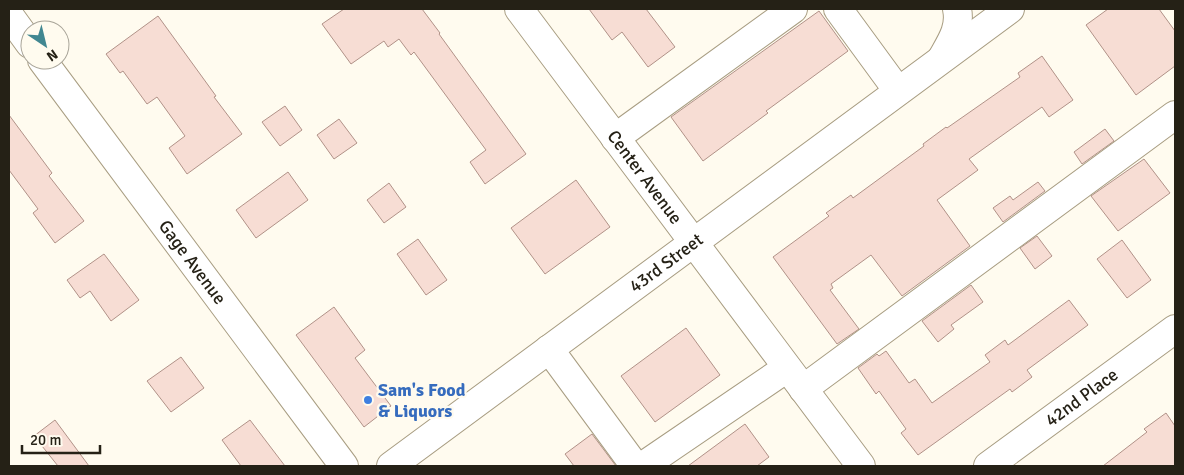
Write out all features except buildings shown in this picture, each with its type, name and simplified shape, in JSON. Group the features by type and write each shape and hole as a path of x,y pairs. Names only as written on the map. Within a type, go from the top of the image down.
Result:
{"street":[{"name":"Center Avenue","path":"519,9 861,466"},
{"path":"615,138 793,9"},
{"path":"838,9 898,91"},
{"path":"942,58 956,32 959,18 957,9"},
{"path":"942,58 992,9"},
{"path":"942,58 1010,9"},
{"path":"9,15 20,30"},
{"name":"43rd Street","path":"402,463 549,349 942,58"},
{"name":"Gage Avenue","path":"49,70 344,466"},
{"path":"643,466 795,378 1175,115"},
{"name":"42nd Place","path":"988,466 1175,329"},
{"path":"549,349 636,466"}],"place":[{"name":"Sam's Food & Liquors","path":"368,400"}]}
